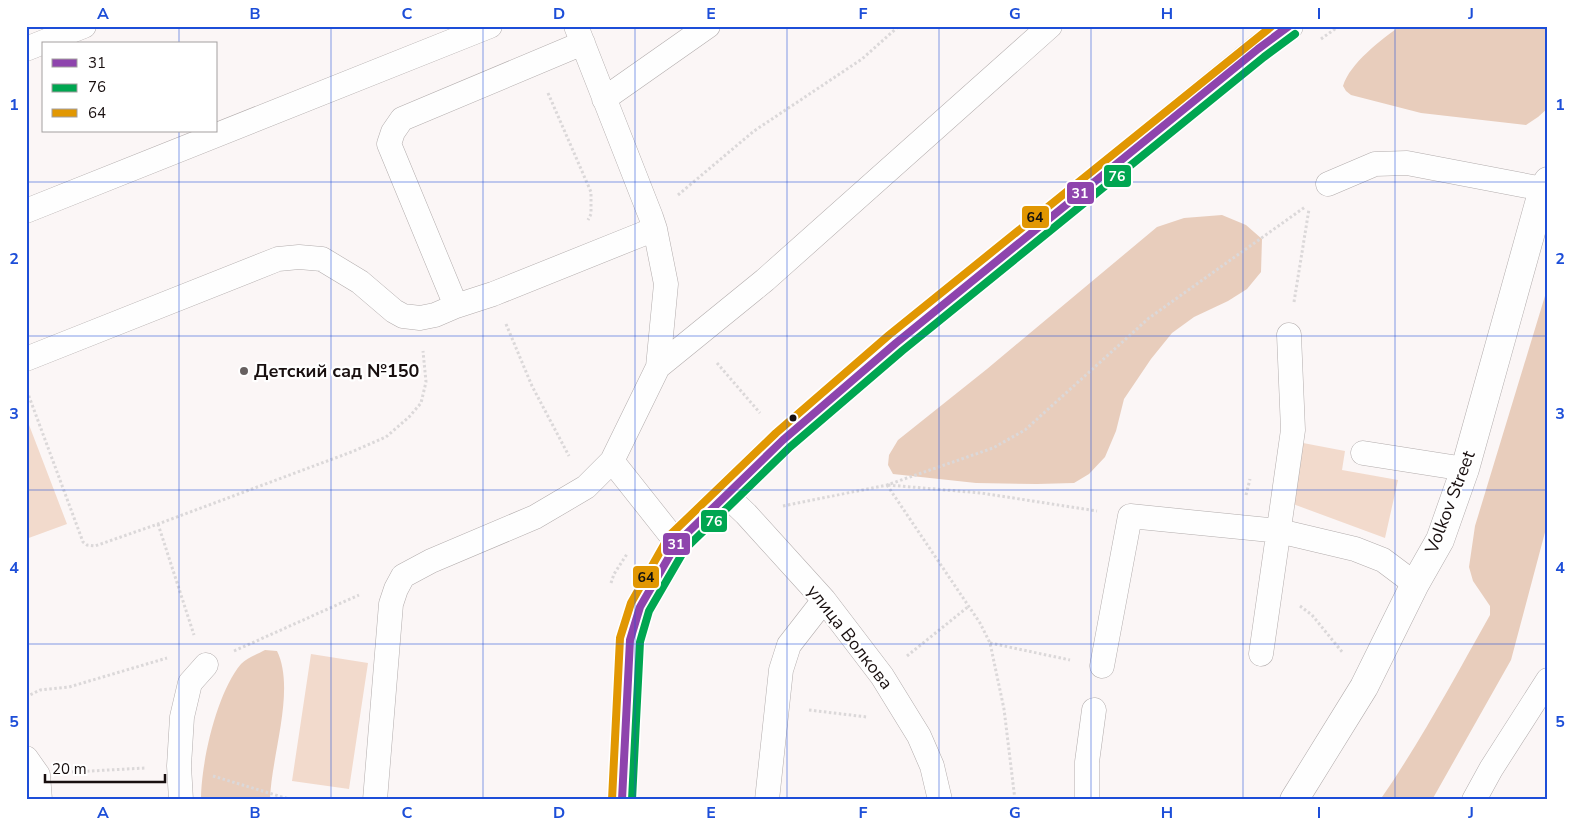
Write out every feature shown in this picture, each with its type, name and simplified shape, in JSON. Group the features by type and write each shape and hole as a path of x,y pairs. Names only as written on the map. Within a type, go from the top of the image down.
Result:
{"main road":[{"path":"622,800 630,640 640,607 677,543 736,505 783,440 896,343 1258,49 1289,26"},
{"name":"Volkov Street","path":"1302,794 1364,687 1415,584 1440,540 1465,469 1545,185"}],"lane":[{"path":"44,42 84,26"},
{"path":"26,211 490,26"},
{"path":"604,99 708,26"},
{"path":"658,367 765,280 1050,26"},
{"path":"375,800 391,604 403,576 431,561 535,517 586,487 612,461 658,367 666,284 653,223 579,35 534,63 402,119 393,132 389,144 456,306"},
{"path":"26,49 42,43"},
{"path":"1328,184 1375,164 1407,163 1545,185"},
{"path":"26,359 278,259 299,257 322,260 360,282 403,316 420,318 435,315 493,294 653,223"},
{"path":"1261,654 1293,430 1289,335"},
{"path":"1363,453 1465,469"},
{"path":"612,461 677,543"},
{"name":"улица Волкова","path":"736,505 824,600 882,676 918,736 932,766 940,800"},
{"path":"1102,666 1130,516 1279,531 1355,548 1383,560 1415,584"},
{"path":"767,800 781,670 789,645 824,600"},
{"path":"181,800 179,766 182,717 190,684 203,658"},
{"path":"1474,800 1491,769 1548,680"},
{"path":"1087,800 1087,762 1094,710"},
{"path":"26,758 38,775 40,800"}],"path":[{"path":"653,223 754,131 862,59 899,26"},
{"path":"534,63 591,192 591,214 584,226"},
{"path":"736,505 887,485 993,448 1025,430 1149,318 1310,204 1289,335"},
{"path":"493,294 532,386 586,487"},
{"path":"26,389 84,542 95,546 354,451 386,437 421,403 426,382 420,318"},
{"path":"695,338 761,413"},
{"path":"887,485 981,493 1072,507"},
{"path":"887,485 980,622 990,643 1004,709 1015,800"},
{"path":"158,524 203,658"},
{"path":"26,697 40,690 69,686 164,659 203,658 282,629 403,576"},
{"path":"1271,585 1312,615 1346,656 1364,687"},
{"path":"882,676 969,606"},
{"path":"990,643 1102,666"},
{"path":"776,706 910,722"},
{"path":"102,770 179,766 292,800"}],"shaded area":[{"path":"1400,26 1548,26 1548,108 1526,125 1421,113 1351,95 1343,86 1352,69 1367,53"},
{"path":"1222,215 1246,225 1262,239 1261,272 1247,289 1228,301 1194,317 1172,333 1151,359 1124,399 1116,431 1105,457 1089,474 1074,483 1037,484 976,483 893,474 888,465 889,455 898,440 987,369 1157,227 1184,218"},
{"path":"1548,286 1548,521 1511,660 1432,800 1380,800 1424,732 1490,615 1490,606 1473,581 1469,567 1475,526"},
{"path":"26,417 67,524 26,539"},
{"path":"1303,443 1345,451 1342,470 1398,480 1385,538 1293,504"},
{"path":"265,650 277,651 282,667 284,685 281,724 270,800 201,800 207,748 225,692 232,676 241,664"},
{"path":"311,654 368,663 349,789 292,781"}],"transit line":[{"name":"64","path":"612,800 620,638 631,603 669,536 776,433 889,335 1272,26"},
{"name":"31","path":"622,800 630,640 640,607 677,543 783,440 896,343 1258,49 1289,26"},
{"name":"76","path":"632,800 640,642 649,611 685,549 790,447 902,351 1264,57 1295,34"}],"place":[{"name":"Детский сад №150","path":"244,371"}]}
